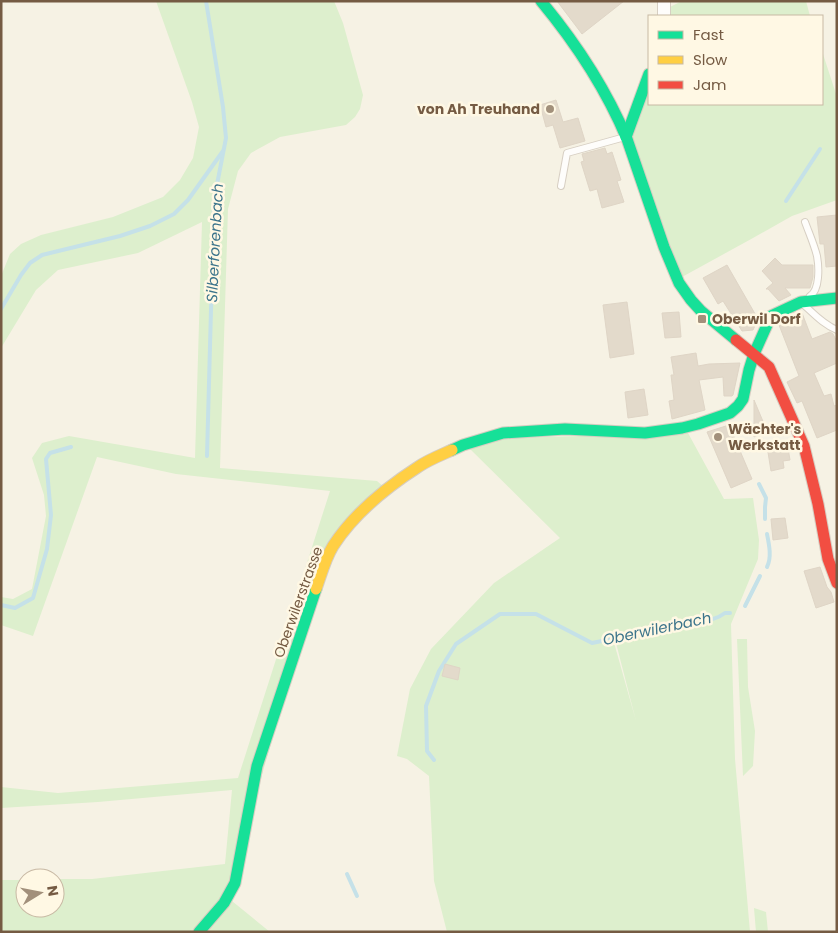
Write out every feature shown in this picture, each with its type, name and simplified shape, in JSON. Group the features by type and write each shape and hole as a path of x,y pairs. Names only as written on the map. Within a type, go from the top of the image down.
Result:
{"street":[{"path":"541,1 591,70 613,110 626,137 658,229 676,277 683,290 716,324 769,367 804,446 818,504 828,559 837,584"},
{"path":"664,1 664,15"},
{"path":"626,137 648,77"},
{"name":"Oberwilerstrasse","path":"198,932 219,910 233,890 252,788 313,595 332,547 354,520 378,497 419,466 463,445 484,438 503,433 565,429 632,432 661,431 682,428 726,414 734,410 742,399 754,354 771,316 801,302 837,298"}],"lane":[{"path":"560,186 567,153 626,137"},
{"path":"805,222 817,256 818,279 814,294 801,302 818,318 837,330"}],"green space":[{"path":"156,1 334,1 343,23 363,95 360,109 355,117 346,125 280,137 251,153 238,171 228,209 220,468 377,481 384,487 329,541 227,897 270,932 1,932 1,880 15,880 15,918 65,918 65,879 92,879 225,864 232,790 98,802 1,808 1,787 58,793 238,778 330,491 176,474 97,457 33,636 1,625 1,597 13,599 32,589 46,516 44,495 32,458 42,443 69,436 195,458 202,222 138,253 58,270 36,290 1,348 1,276 10,254 21,244 41,235 113,217 163,197 180,180 193,158 199,127"},
{"path":"682,1 806,1 810,15 667,15 668,8"},
{"path":"823,54 837,97 837,200 792,216 682,277 630,138 648,87 648,105 823,105"},
{"path":"688,433 724,499 753,498 759,540 758,559 731,624 735,759 750,932 447,932 434,881 429,776 407,759 397,756 410,689 431,649 494,583 560,538 469,448 504,438","holes":["613,638 615,639 636,721"]},
{"path":"737,639 747,639 748,687 755,731 753,766 743,776"},
{"path":"754,908 766,912 768,932 756,932"}],"building":[{"path":"557,1 624,1 582,34"},
{"path":"556,100 563,122 578,118 585,141 560,148 553,125 546,127 540,105"},
{"path":"605,148 607,154 612,152 621,180 617,181 624,202 602,208 597,189 590,191 581,162 584,161 582,154"},
{"path":"837,215 837,266 826,267 824,244 820,244 817,217"},
{"path":"775,258 782,265 813,265 813,277 810,288 785,288 791,295 779,301 766,289 773,283 762,271"},
{"path":"727,265 758,319 753,330 742,331 723,301 718,304 703,278"},
{"path":"627,302 634,354 610,358 603,305"},
{"path":"679,312 681,337 665,338 662,313"},
{"path":"802,313 812,339 830,332 837,342 837,363 814,373 824,396 831,394 834,406 837,405 837,430 817,438 802,401 797,403 787,382 799,376 779,325"},
{"path":"696,353 698,366 740,363 733,395 724,396 723,377 699,380 705,410 672,419 669,401 674,400 671,375 674,375 671,357"},
{"path":"644,389 648,415 628,418 625,392"},
{"path":"754,400 767,431 754,437"},
{"path":"729,425 752,479 731,488 707,432"},
{"path":"787,442 790,460 783,461 784,468 771,471 767,446"},
{"path":"785,518 788,538 773,540 771,519"},
{"path":"820,567 834,602 816,608 804,571"},
{"path":"445,664 460,668 458,680 442,676"}],"waterway":[{"name":"Silberforenbach","path":"206,1 223,107 226,138 214,200 207,456"},
{"name":"Oberwilerbach","path":"786,201 820,149"},
{"path":"1,309 30,263 42,255 120,236 150,226 174,214 188,200 223,151"},
{"path":"1,605 15,608 33,598 47,549 51,515 46,459 50,453 71,447"},
{"name":"Oberwilerbach","path":"759,484 766,498 765,519"},
{"name":"Oberwilerbach","path":"767,534 770,555 767,567"},
{"name":"Oberwilerbach","path":"745,606 760,576"},
{"name":"Oberwilerbach","path":"434,760 427,751 426,706 439,671 456,644 500,614 536,614 592,643 710,620 725,613 730,613"},
{"path":"347,874 357,896"}],"traffic: fast":[{"path":"541,1 589,67 619,120 664,247 679,283 701,311 736,340"},
{"path":"626,137 648,77"},
{"path":"452,450 503,433 565,429 645,433 682,428 730,413 743,399 754,354 771,316 801,302 837,298"},
{"path":"199,932 224,903 235,883 257,766 316,589"}],"traffic: slow":[{"path":"316,589 325,562 333,546 350,523 406,475 426,462 452,450"}],"traffic: jam":[{"path":"736,340 769,367 804,446 818,504 828,559 837,583"}],"place":[{"name":"von Ah Treuhand","path":"550,109"},
{"name":"Oberwil Dorf","path":"702,319"},
{"name":"Wächter's Werkstatt","path":"718,437"}]}
